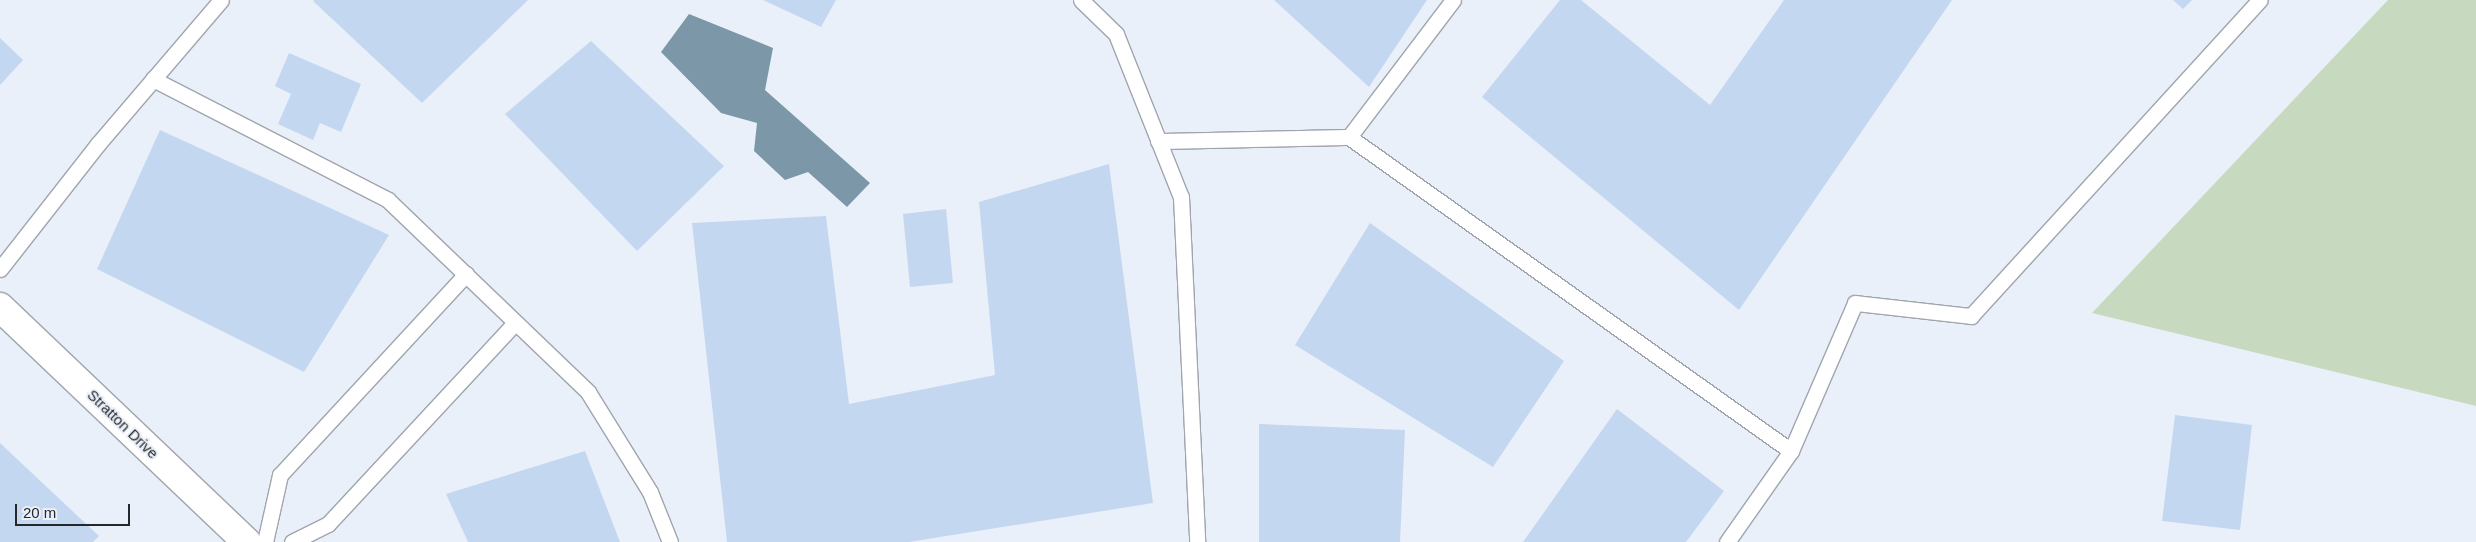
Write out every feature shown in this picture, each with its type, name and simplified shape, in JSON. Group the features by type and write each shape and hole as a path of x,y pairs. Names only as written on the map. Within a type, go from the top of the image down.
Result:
{"street":[{"name":"Stratton Drive","path":"0,307 246,542"}],"lane":[{"path":"0,269 153,79 221,0"},
{"path":"1081,0 1116,34 1181,197 1196,542"},
{"path":"1349,137 1453,0"},
{"path":"1727,542 1790,451 1855,303 1971,316 2260,0"},
{"path":"153,79 388,200 588,392 650,492 670,542"},
{"path":"1158,141 1349,137 1790,451"},
{"path":"265,542 280,476 466,274"},
{"path":"292,542 328,524 515,323"}],"green space":[{"path":"2388,0 2476,0 2476,406 2092,313"}],"water":[{"path":"689,14 773,48 765,90 870,183 847,207 808,172 785,180 754,151 757,123 721,113 661,52"}],"building":[{"path":"314,0 528,0 422,103"},
{"path":"763,0 836,0 821,27"},
{"path":"1274,0 1427,0 1369,87"},
{"path":"1560,0 1581,0 1710,105 1784,0 1952,0 1739,310 1482,97"},
{"path":"2173,0 2192,0 2183,9"},
{"path":"0,38 23,60 0,85"},
{"path":"591,41 724,166 637,251 505,114"},
{"path":"289,53 361,84 341,132 320,123 313,140 278,124 291,94 275,86"},
{"path":"160,130 389,235 304,372 97,269"},
{"path":"1109,164 1153,503 909,542 727,542 692,223 826,216 849,404 995,375 979,202"},
{"path":"946,209 953,283 910,287 903,214"},
{"path":"1370,223 1564,361 1493,467 1295,345"},
{"path":"1617,409 1724,491 1686,542 1523,542"},
{"path":"2175,415 2252,425 2240,530 2162,521"},
{"path":"1259,424 1405,430 1400,542 1259,542"},
{"path":"0,443 99,536 93,542 0,542"},
{"path":"585,451 620,542 468,542 446,494"}]}
